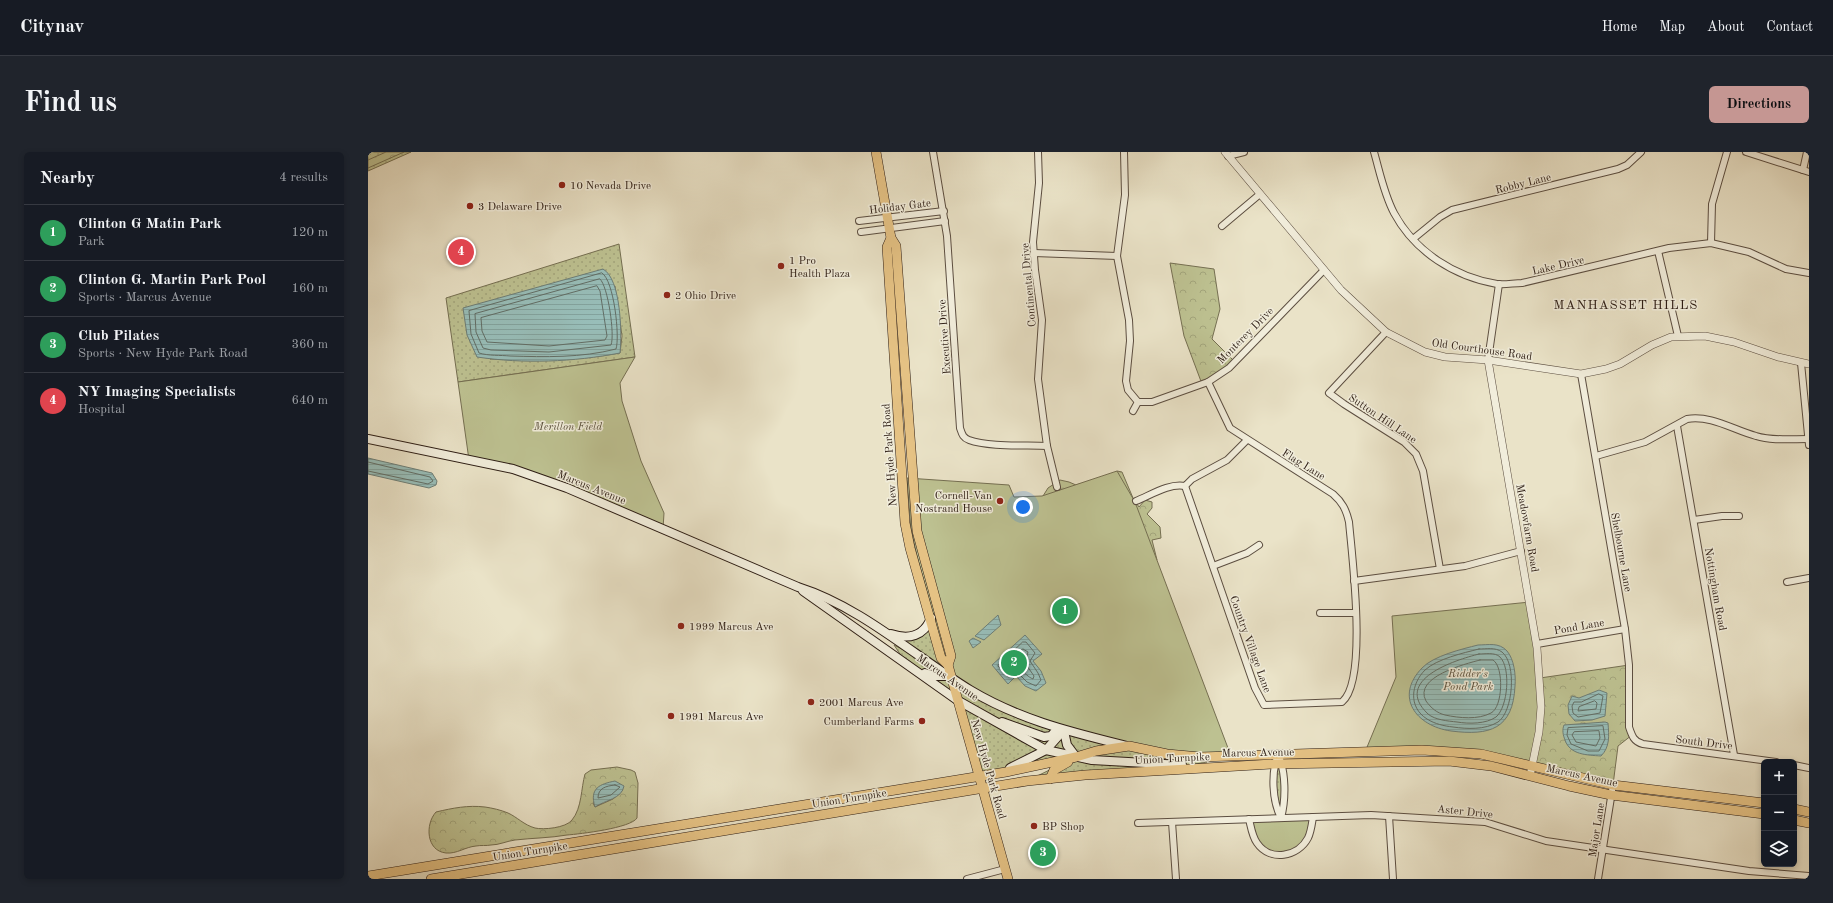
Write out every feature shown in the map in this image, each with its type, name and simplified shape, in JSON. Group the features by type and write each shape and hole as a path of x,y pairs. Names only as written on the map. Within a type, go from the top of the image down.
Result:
{"main road":[{"name":"New Hyde Park Road","path":"876,152 891,238 896,246 918,531 951,656 948,665 950,676 1008,879"},
{"name":"New Hyde Park Road","path":"891,238 887,247 905,523 910,548 931,618 941,658 948,665"},
{"name":"Marcus Avenue","path":"368,439 513,469 567,488 798,587 822,595 883,632 969,689 1000,707 1061,730 1167,754 1200,757 1445,750 1481,754 1613,785 1761,803"},
{"name":"Marcus Avenue","path":"798,587 957,700 979,714 1046,750 1092,760 1174,766 1449,761 1491,766 1611,795 1761,814"},
{"path":"883,632 896,636 911,637 918,635 928,626 931,618"},
{"path":"915,669 934,676 950,676"},
{"path":"979,714 1044,737 1051,736 1061,730"},
{"path":"996,774 1022,764 1046,750 1061,730"},
{"path":"1050,778 1054,770 1076,757 1067,745 1061,730"},
{"name":"Union Turnpike","path":"368,876 979,777 1076,757 1096,751 1129,746"},
{"name":"Union Turnpike","path":"431,879 1050,778 1278,764"},
{"path":"1797,810 1809,812"},
{"path":"1797,821 1809,823"}],"street":[{"name":"Executive Drive","path":"933,152 944,211 960,428 963,436 968,440 994,444 1047,446"},
{"name":"Continental Drive","path":"1038,152 1039,184 1034,234 1035,270 1042,320 1038,379 1047,446 1057,487"},
{"path":"1124,152 1124,195 1117,256 1129,320 1130,341 1126,380 1128,390 1138,402 1133,411"},
{"path":"1227,154 1244,152"},
{"name":"Lake Drive","path":"1374,152 1388,199 1402,226 1427,254 1444,265 1464,274 1499,284 1537,280 1686,245 1711,243 1748,252 1786,269 1809,274"},
{"name":"Robby Lane","path":"1413,238 1440,217 1452,210 1618,169 1637,157 1641,152"},
{"path":"1711,243 1712,204 1727,152"},
{"path":"1746,152 1806,171 1807,152"},
{"name":"Old Courthouse Road","path":"1227,154 1341,290 1386,332 1425,352 1581,374 1606,369 1620,364 1662,340 1678,336 1718,338 1801,363 1809,364"},
{"path":"1222,226 1260,194"},
{"name":"Holiday Gate","path":"859,221 944,211"},
{"name":"Holiday Gate","path":"861,232 945,221"},
{"path":"1658,251 1678,336"},
{"path":"1034,252 1117,256"},
{"name":"Monterey Drive","path":"1138,402 1152,402 1208,382 1229,368 1324,270"},
{"name":"Meadowfarm Road","path":"1499,284 1488,360 1537,644 1541,707 1539,732 1530,776"},
{"name":"Sutton Hill Lane","path":"1386,332 1329,392 1344,404 1404,442 1416,454 1423,470 1440,569"},
{"path":"1596,456 1636,446 1688,419 1702,418 1715,421 1757,437 1809,442 1801,363"},
{"name":"Shelbourne Lane","path":"1581,374 1625,629 1629,665 1630,727 1632,735"},
{"name":"Flag Lane","path":"1208,382 1227,424 1247,440 1324,488 1342,502 1349,522 1354,581"},
{"name":"Nottingham Road","path":"1677,426 1734,755"},
{"path":"1136,501 1175,486 1185,486 1192,478 1227,460 1247,440"},
{"name":"Country Village Lane","path":"1185,486 1255,688 1264,705 1337,703 1346,698 1353,677 1356,655 1354,581"},
{"path":"1694,520 1722,516 1739,516"},
{"path":"1213,566 1247,553 1259,545"},
{"path":"1354,581 1465,566 1521,551"},
{"path":"1787,582 1809,578"},
{"path":"1320,613 1355,613"},
{"name":"Pond Lane","path":"1537,644 1625,629"},
{"name":"South Drive","path":"1632,735 1634,740 1643,744 1761,760"},
{"path":"1278,754 1275,806 1281,818"},
{"path":"1797,766 1809,768"},
{"name":"Major Lane","path":"1598,879 1613,785"},
{"path":"1389,816 1393,879"},
{"name":"Aster Drive","path":"1138,823 1389,816 1485,822 1546,841 1749,871 1809,876"},
{"path":"1248,819 1253,836 1261,847 1268,852 1283,855 1295,852 1304,844 1310,834 1313,817"},
{"path":"1172,822 1176,879"},
{"path":"652,830 655,842"},
{"path":"968,879 1005,869"}],"green space":[{"path":"368,152 411,152 368,171"},
{"path":"386,152 404,152 368,168 368,160"},
{"path":"619,244 635,357 458,382 446,298","holes":["615,286 622,336 620,353 604,356 555,360 490,359"]},
{"path":"1170,263 1214,269 1220,309 1212,339 1235,362 1202,384 1184,336"},
{"name":"Merillon Field","path":"635,357 620,383 622,401 641,461 664,513 663,529 567,488 469,460 458,382"},
{"path":"1117,471 1122,472 1133,498 1139,507 1145,500 1152,502 1152,508 1147,514 1160,527 1161,538 1152,540 1157,560 1043,496 1048,488 1060,480 1076,485 1113,475"},
{"path":"1117,471 1135,502 1231,756 1189,756 1039,723 950,676 911,529 907,478 1009,485 1014,497 1042,496"},
{"name":"Ridder's Pond Park","path":"1530,602 1541,707 1532,766 1481,754 1365,752 1396,677 1392,616"},
{"path":"928,626 1189,756 1207,762 1191,765 1156,767 1027,781 1074,758 979,777 957,700 906,663 894,645 929,663 896,636 911,637"},
{"path":"1629,665 1632,735 1618,746 1613,785 1532,766 1540,678"},
{"path":"1274,764 1283,764 1281,818 1275,806"},
{"path":"617,767 635,772 638,783 637,818 633,822 605,830 554,837 515,840 494,845 472,847 450,853 439,851 431,842 429,836 430,823 436,812 460,807 479,806 499,810 508,813 527,825 535,828 543,829 565,825 572,820 578,810 585,774 591,770","holes":["623,790 613,799 595,807 593,803"]},
{"path":"1313,817 1304,844 1283,855 1261,847 1249,819"}],"water":[{"path":"603,269 609,275 614,284 617,295 621,333 620,353 548,361 513,361 477,357 467,335 463,308"},
{"path":"368,458 432,473 437,481 436,485 429,488 368,474"},
{"path":"998,615 1001,625 984,640 975,636"},
{"path":"1025,635 1042,654 1033,661 1041,671 1046,683 1036,691 1025,686 1016,676 1008,684 992,665"},
{"path":"973,638 981,642 973,648 969,641"},
{"path":"1478,645 1497,645 1504,648 1509,654 1513,663 1515,682 1513,700 1510,712 1504,720 1497,726 1488,730 1465,732 1439,728 1419,717 1413,708 1410,699 1410,689 1414,679 1422,668 1440,657"},
{"path":"1599,690 1607,693 1605,716 1592,720 1575,721 1569,714 1568,705 1572,696 1579,698"},
{"path":"1608,723 1608,741 1606,749 1601,756 1580,753 1571,749 1567,745 1563,734 1564,725"},
{"path":"615,781 624,786 620,794 617,797 595,807 593,795 597,788"}],"place":[{"name":"10 Nevada Drive","path":"562,185"},
{"name":"3 Delaware Drive","path":"470,206"},
{"name":"NY Imaging Specialists","path":"461,252"},
{"name":"1 Pro Health Plaza","path":"781,266"},
{"name":"2 Ohio Drive","path":"667,295"},
{"name":"Cornell-Van Nostrand House","path":"1000,501"},
{"name":"Clinton G Matin Park","path":"1065,611"},
{"name":"1999 Marcus Ave","path":"681,626"},
{"name":"Clinton G. Martin Park Pool","path":"1014,663"},
{"name":"2001 Marcus Ave","path":"811,702"},
{"name":"1991 Marcus Ave","path":"671,716"},
{"name":"Cumberland Farms","path":"922,721"},
{"name":"BP Shop","path":"1034,826"},
{"name":"Club Pilates","path":"1043,853"}],"district":[{"name":"MANHASSET HILLS","path":"1626,304"}]}
